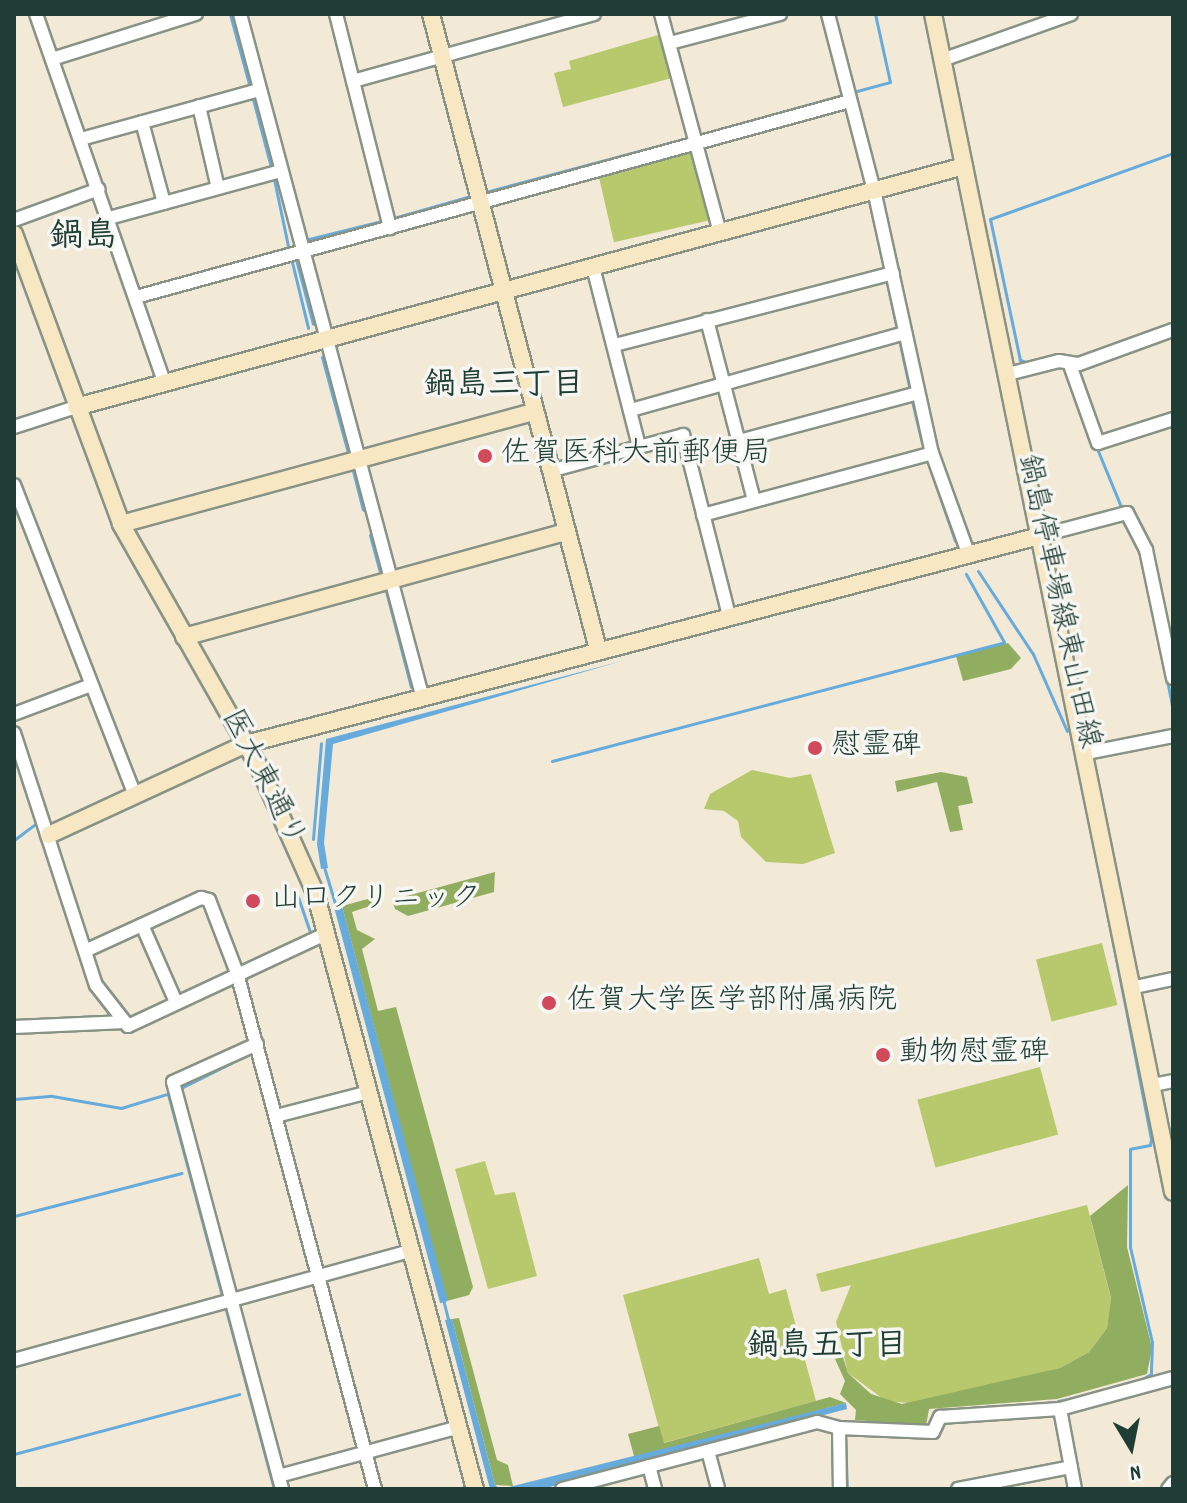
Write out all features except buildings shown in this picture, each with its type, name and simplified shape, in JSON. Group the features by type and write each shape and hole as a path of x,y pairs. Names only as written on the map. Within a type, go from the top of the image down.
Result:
{"street":[{"path":"36,14 164,381"},
{"path":"52,59 196,14"},
{"path":"240,14 281,171 297,249 359,460 423,699"},
{"path":"336,14 389,222"},
{"path":"431,14 598,649"},
{"path":"353,81 594,14"},
{"path":"661,14 720,232"},
{"path":"670,43 780,14"},
{"path":"828,14 874,190 932,453 968,553"},
{"name":"鍋島停車場線東山田線","path":"933,14 1043,535 1135,987 1173,1192"},
{"path":"942,60 1071,14"},
{"path":"81,139 259,90"},
{"path":"136,297 389,222 848,96"},
{"path":"199,106 218,188"},
{"path":"142,122 164,203"},
{"path":"14,427 164,381 964,166"},
{"path":"109,218 281,171"},
{"path":"14,220 99,189"},
{"name":"医大東通り","path":"14,234 121,524 246,744 301,856 318,937 369,1092 475,1489"},
{"path":"593,267 639,446"},
{"path":"615,345 893,273"},
{"path":"707,320 754,500"},
{"path":"1008,374 1059,361 1070,365 1173,330"},
{"path":"631,410 905,333"},
{"path":"1070,365 1098,443 1173,419"},
{"path":"739,441 918,393"},
{"path":"121,524 534,412"},
{"path":"550,471 683,435 729,616"},
{"path":"703,515 932,453"},
{"path":"14,485 135,795"},
{"path":"318,937 239,979 176,1002 128,1026 96,985 46,841 49,835 246,744 423,699 598,649 1127,513 1146,550 1173,678"},
{"path":"184,637 566,532"},
{"path":"14,714 91,685"},
{"path":"14,733 49,835"},
{"path":"1087,753 1173,736"},
{"path":"85,951 201,898 209,900 239,979 252,1046 276,1116 375,1489"},
{"path":"142,925 176,1002"},
{"path":"1135,987 1173,979"},
{"path":"14,1027 125,1022"},
{"path":"252,1046 173,1082 226,1301 281,1482 365,1452 459,1427"},
{"path":"1153,1085 1173,1081"},
{"path":"276,1116 369,1092"},
{"path":"14,1360 411,1251"},
{"path":"566,1489 817,1422 839,1428 933,1432 940,1417 1060,1409 1173,1378"},
{"path":"1060,1409 1075,1489"},
{"path":"839,1428 840,1489"},
{"path":"708,1451 718,1489"},
{"path":"649,1466 655,1489"},
{"path":"958,1489 1071,1467"},
{"path":"1168,1489 1173,1483"}],"green space":[{"path":"665,33 672,78 563,107 554,73 571,69 569,61"},
{"path":"693,149 709,220 614,242 598,171"},
{"path":"1008,643 1021,658 1011,669 963,681 956,656"},
{"path":"752,770 790,778 811,774 835,853 803,864 766,862 741,837 738,821 724,811 704,809 710,794"},
{"path":"941,772 967,777 973,803 958,806 963,830 950,832 937,782 897,792 895,781"},
{"path":"495,872 494,892 408,916 395,909 392,900"},
{"path":"375,897 376,904 352,912 357,930 375,939 362,949 378,1011 396,1007 473,1287 469,1295 447,1301 342,906"},
{"path":"1102,943 1117,1005 1052,1022 1036,959"},
{"path":"1040,1067 1058,1135 935,1167 917,1100"},
{"path":"485,1161 495,1195 515,1192 537,1276 488,1289 455,1169"},
{"path":"1128,1185 1127,1247 1152,1348 1147,1374 1057,1399 929,1409 926,1426 855,1420 856,1410 840,1394 845,1381 835,1359 843,1357 848,1373 871,1394 902,1404 1060,1368 1089,1352 1107,1328 1111,1298 1090,1216"},
{"path":"1087,1205 1111,1299 1107,1328 1089,1352 1060,1368 920,1404 886,1401 848,1373 836,1322 851,1285 821,1292 816,1274"},
{"path":"759,1258 769,1294 786,1289 816,1401 663,1443 623,1295"},
{"path":"459,1318 497,1460 508,1465 513,1486 495,1485 452,1319"},
{"path":"830,1397 846,1403 647,1456 634,1456 628,1434 659,1426 664,1443"}],"water":[{"path":"622,661 333,744 324,843 328,868 321,869 317,844 326,739"},
{"path":"342,906 448,1301 440,1303 334,908"},
{"path":"452,1319 495,1485 500,1489 490,1489 445,1320"},
{"path":"846,1403 847,1409 542,1489 501,1489"}],"waterway":[{"path":"230,14 249,84"},
{"path":"853,92 890,82 875,14"},
{"path":"699,135 846,94"},
{"path":"253,99 271,167"},
{"path":"845,107 867,188"},
{"path":"482,193 691,137"},
{"path":"1028,363 1020,360 990,219 1173,153"},
{"path":"274,179 289,251"},
{"path":"390,219 471,196"},
{"path":"869,200 884,267"},
{"path":"305,240 382,221"},
{"path":"291,258 308,328"},
{"path":"296,259 313,324"},
{"path":"887,283 896,325"},
{"path":"900,344 909,386"},
{"path":"1039,360 1059,355"},
{"path":"322,357 348,453"},
{"path":"1063,366 1122,509"},
{"path":"912,401 922,443"},
{"path":"928,462 955,541"},
{"path":"353,471 363,510"},
{"path":"370,535 380,572"},
{"path":"978,571 1033,654 1067,731"},
{"path":"552,761 1004,642 966,574"},
{"path":"386,591 411,687"},
{"path":"1160,644 1173,711"},
{"path":"313,839 321,743"},
{"path":"14,840 39,821"},
{"path":"1091,830 1151,1139 1150,1145 1130,1149 1130,1247 1152,1342 1151,1374 1135,1383"},
{"path":"324,867 337,910"},
{"path":"298,897 311,935"},
{"path":"241,981 313,943"},
{"path":"234,984 249,1045"},
{"path":"177,1090 251,1053"},
{"path":"14,1099 52,1096 121,1108 170,1093"},
{"path":"168,1094 223,1299"},
{"path":"14,1216 182,1173"},
{"path":"443,1299 449,1323"},
{"path":"225,1306 274,1489"},
{"path":"14,1454 239,1394"},
{"path":"1058,1401 1089,1395"},
{"path":"845,1437 847,1489"},
{"path":"1066,1476 1069,1489"},
{"path":"14,1485 15,1489"}],"place":[{"name":"佐賀医科大前郵便局","path":"485,456"},
{"name":"慰霊碑","path":"815,748"},
{"name":"山口クリニック","path":"253,901"},
{"name":"佐賀大学医学部附属病院","path":"549,1003"},
{"name":"動物慰霊碑","path":"883,1055"}],"district":[{"name":"鍋島","path":"84,239"},
{"name":"鍋島三丁目","path":"504,387"},
{"name":"鍋島五丁目","path":"827,1348"}]}
